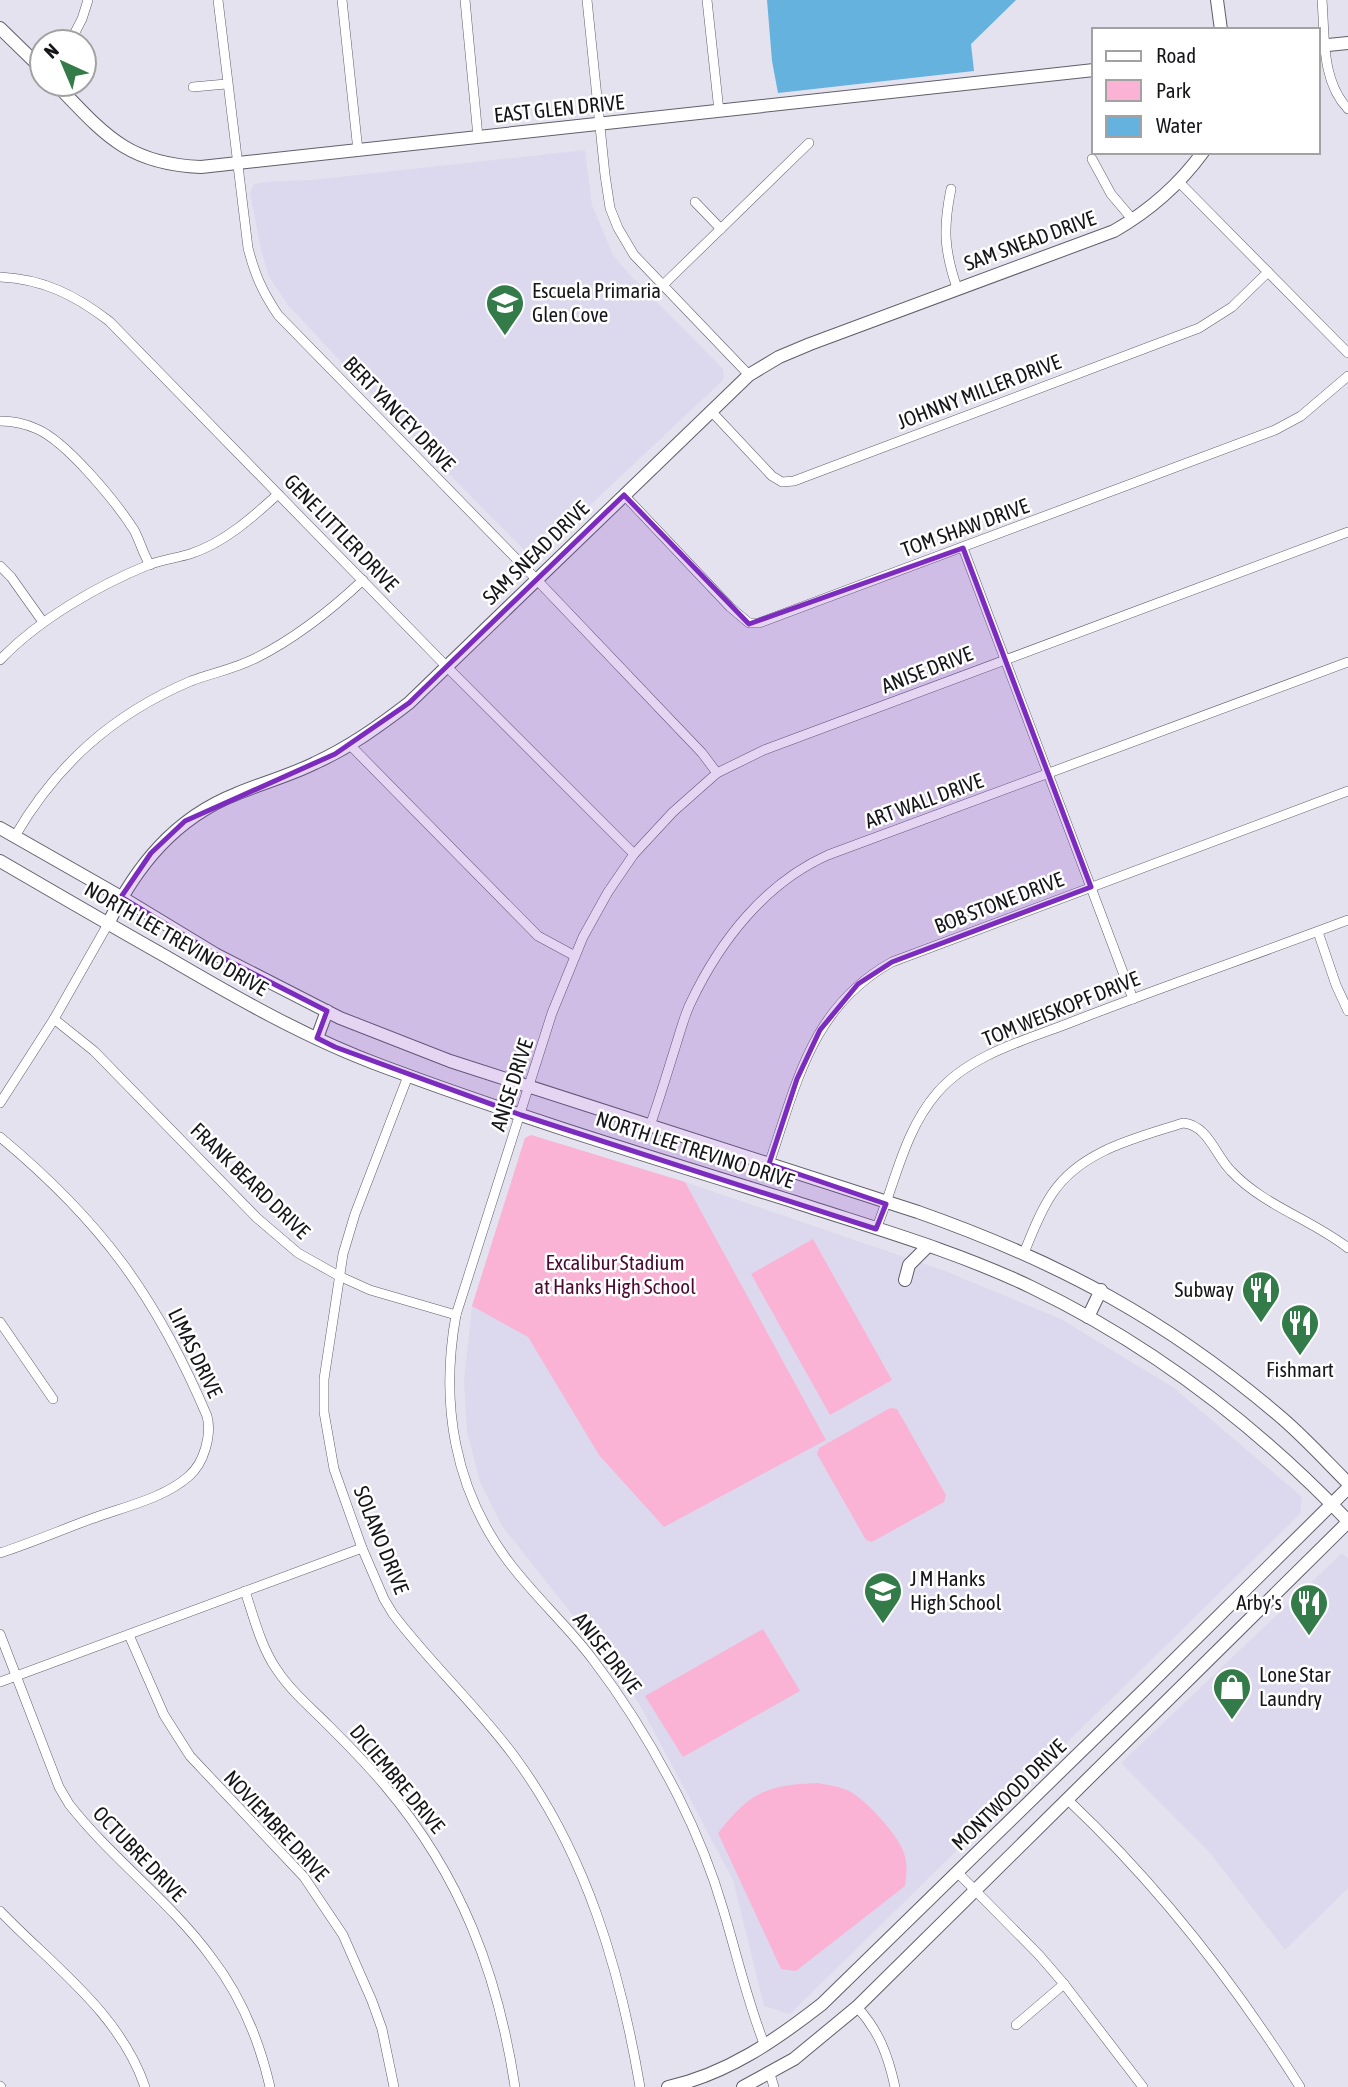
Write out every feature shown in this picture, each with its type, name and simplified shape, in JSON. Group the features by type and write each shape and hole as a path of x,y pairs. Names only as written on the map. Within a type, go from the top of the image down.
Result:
{"main road":[{"path":"1217,0 1221,28"},
{"path":"1,32 28,56"},
{"path":"1322,46 1348,43"},
{"name":"EAST GLEN DRIVE","path":"70,98 103,132 140,156 152,161 186,166 358,151 1092,70"},
{"name":"SAM SNEAD DRIVE","path":"108,924 121,897 151,853 185,821 208,806 289,775 350,745 409,703 749,375 779,357 810,344 1093,240 1133,220 1155,204 1201,154"},
{"name":"NORTH LEE TREVINO DRIVE","path":"0,828 215,954 340,1018 414,1049 972,1231 1101,1290 1160,1325 1236,1380 1286,1421 1348,1486"},
{"name":"NORTH LEE TREVINO DRIVE","path":"0,862 208,981 317,1038 408,1076 928,1246 996,1271 1088,1317 1173,1368 1244,1422 1348,1521"},
{"path":"317,1038 327,1011"},
{"path":"905,1280 909,1265 928,1246"},
{"path":"1088,1317 1101,1290"},
{"name":"MONTWOOD DRIVE","path":"668,2087 724,2068 765,2046 822,2004 1149,1686 1348,1486"},
{"name":"MONTWOOD DRIVE","path":"743,2087 794,2059 857,2007 1348,1521"},
{"path":"1149,1686 1165,1704"}],"street":[{"path":"77,28 88,0"},
{"name":"BERT YANCEY DRIVE","path":"218,0 226,84 248,248 255,276 278,315 536,579 702,753 717,773"},
{"path":"342,0 358,151"},
{"path":"465,0 478,137"},
{"path":"587,0 610,208 618,228 634,255 749,375"},
{"path":"707,0 719,111"},
{"path":"1322,0 1322,46 1335,93 1348,109"},
{"path":"193,88 226,84"},
{"path":"663,285 809,143"},
{"path":"1092,159 1111,194 1133,220"},
{"path":"1178,181 1348,353"},
{"path":"951,189 946,214 945,244 957,288"},
{"path":"695,202 721,229"},
{"name":"JOHNNY MILLER DRIVE","path":"712,411 772,475 782,482 794,481 1199,328 1232,307 1268,272"},
{"name":"GENE LITTLER DRIVE","path":"0,277 23,278 51,286 95,310 109,321 634,854"},
{"name":"TOM SHAW DRIVE","path":"624,495 730,607 749,623 759,623 1275,430 1301,416 1348,376"},
{"path":"0,421 36,428 60,445 89,473 122,512 150,565"},
{"path":"0,660 43,622 150,565 198,551 226,536 278,494"},
{"name":"ANISE DRIVE","path":"765,2046 747,1997 714,1882 664,1769 630,1712 594,1661 503,1555 470,1498 460,1468 451,1422 449,1371 456,1315 552,1013 575,956 608,891 634,854 673,812 717,773 764,750 1348,532"},
{"path":"963,548 1133,999"},
{"path":"0,566 11,576 43,622"},
{"path":"15,836 58,774 72,758 103,732 170,691 256,659 292,638 319,619 363,580"},
{"name":"ART WALL DRIVE","path":"650,1126 690,1004 723,946 773,889 793,873 828,855 1348,662"},
{"path":"350,745 538,936 575,956"},
{"name":"BOB STONE DRIVE","path":"769,1164 806,1055 828,1018 858,984 892,962 1348,791"},
{"name":"TOM WEISKOPF DRIVE","path":"876,1229 911,1133 925,1108 947,1082 978,1061 1133,999 1348,920"},
{"name":"SAM SNEAD DRIVE","path":"0,1103 54,1018 108,924"},
{"path":"1318,932 1348,1011"},
{"name":"FRANK BEARD DRIVE","path":"54,1018 94,1051 280,1239 311,1262 370,1290 456,1315"},
{"name":"SOLANO DRIVE","path":"408,1076 355,1214 343,1254 324,1379 324,1412 334,1469 362,1548 393,1614 516,1758 562,1835 593,1901 612,1957 630,2028 640,2087"},
{"path":"1024,1253 1052,1194 1071,1172 1110,1147 1184,1123 1202,1130 1218,1156 1241,1181 1293,1215 1332,1235 1348,1248"},
{"name":"LIMAS DRIVE","path":"0,1137 69,1198 122,1261 175,1346 207,1416 209,1429 198,1463 190,1475 178,1484 0,1553"},
{"path":"0,1322 52,1399"},
{"path":"0,1682 362,1548"},
{"name":"DICIEMBRE DRIVE","path":"245,1591 267,1652 281,1676 384,1785 419,1829 444,1869 490,1969 509,2045 515,2087"},
{"name":"OCTUBRE DRIVE","path":"0,1634 59,1787 69,1804 211,1956 250,2023 264,2058 270,2087"},
{"name":"NOVIEMBRE DRIVE","path":"130,1635 163,1715 190,1756 304,1877 343,1935 372,2000 394,2087"},
{"path":"1068,1800 1127,1859 1177,1915 1261,2027 1300,2087"},
{"path":"957,1872 1039,1955 1143,2087"},
{"path":"0,1911 111,2024 127,2046 145,2087"},
{"path":"1016,2025 1064,1984"},
{"path":"857,2007 869,2020 884,2047 895,2087"},
{"path":"770,2074 774,2087"}],"highlighted area":[{"path":"624,495 749,624 963,548 1091,887 892,962 858,984 820,1030 797,1079 769,1164 886,1204 876,1229 521,1115 335,1047 317,1038 327,1011 215,954 121,897 151,853 185,821 335,754 409,703"}],"shaded area":[{"name":"Escuela Primaria Glen Cove","path":"585,150 592,205 613,255 723,369 724,377 534,558 388,412 288,305 269,277 250,193 254,184 266,182 312,180"},
{"name":"J M Hanks High School","path":"531,1135 685,1182 945,1271 1061,1319 1174,1388 1302,1497 1300,1514 790,2014 764,2006 733,1880 641,1707 621,1676 502,1526 480,1482 467,1432 464,1381 472,1306 525,1138"},
{"path":"1342,1553 1348,1559 1348,1888 1285,1950 1210,1853 1121,1763"}],"green space":[{"name":"Excalibur Stadium at Hanks High School","path":"531,1135 685,1182 826,1440 664,1527 599,1455 528,1337 472,1306 525,1138"},
{"path":"813,1239 892,1380 830,1415 751,1274"},
{"path":"890,1408 897,1409 946,1495 944,1502 872,1542 866,1540 817,1454 819,1448"},
{"path":"763,1629 800,1691 683,1757 645,1696"},
{"path":"817,1783 849,1791 863,1801 886,1825 904,1853 905,1886 796,1971 781,1969 718,1833 729,1819 760,1794 784,1786"}],"water":[{"path":"767,0 1016,0 971,44 974,71 778,93 772,61"}],"place":[{"name":"Escuela Primaria Glen Cove","path":"505,337"},
{"name":"Subway","path":"1261,1324"},
{"name":"Fishmart","path":"1300,1357"},
{"name":"J M Hanks High School","path":"883,1625"},
{"name":"Arby's","path":"1309,1637"},
{"name":"Lone Star Laundry","path":"1232,1721"}]}
